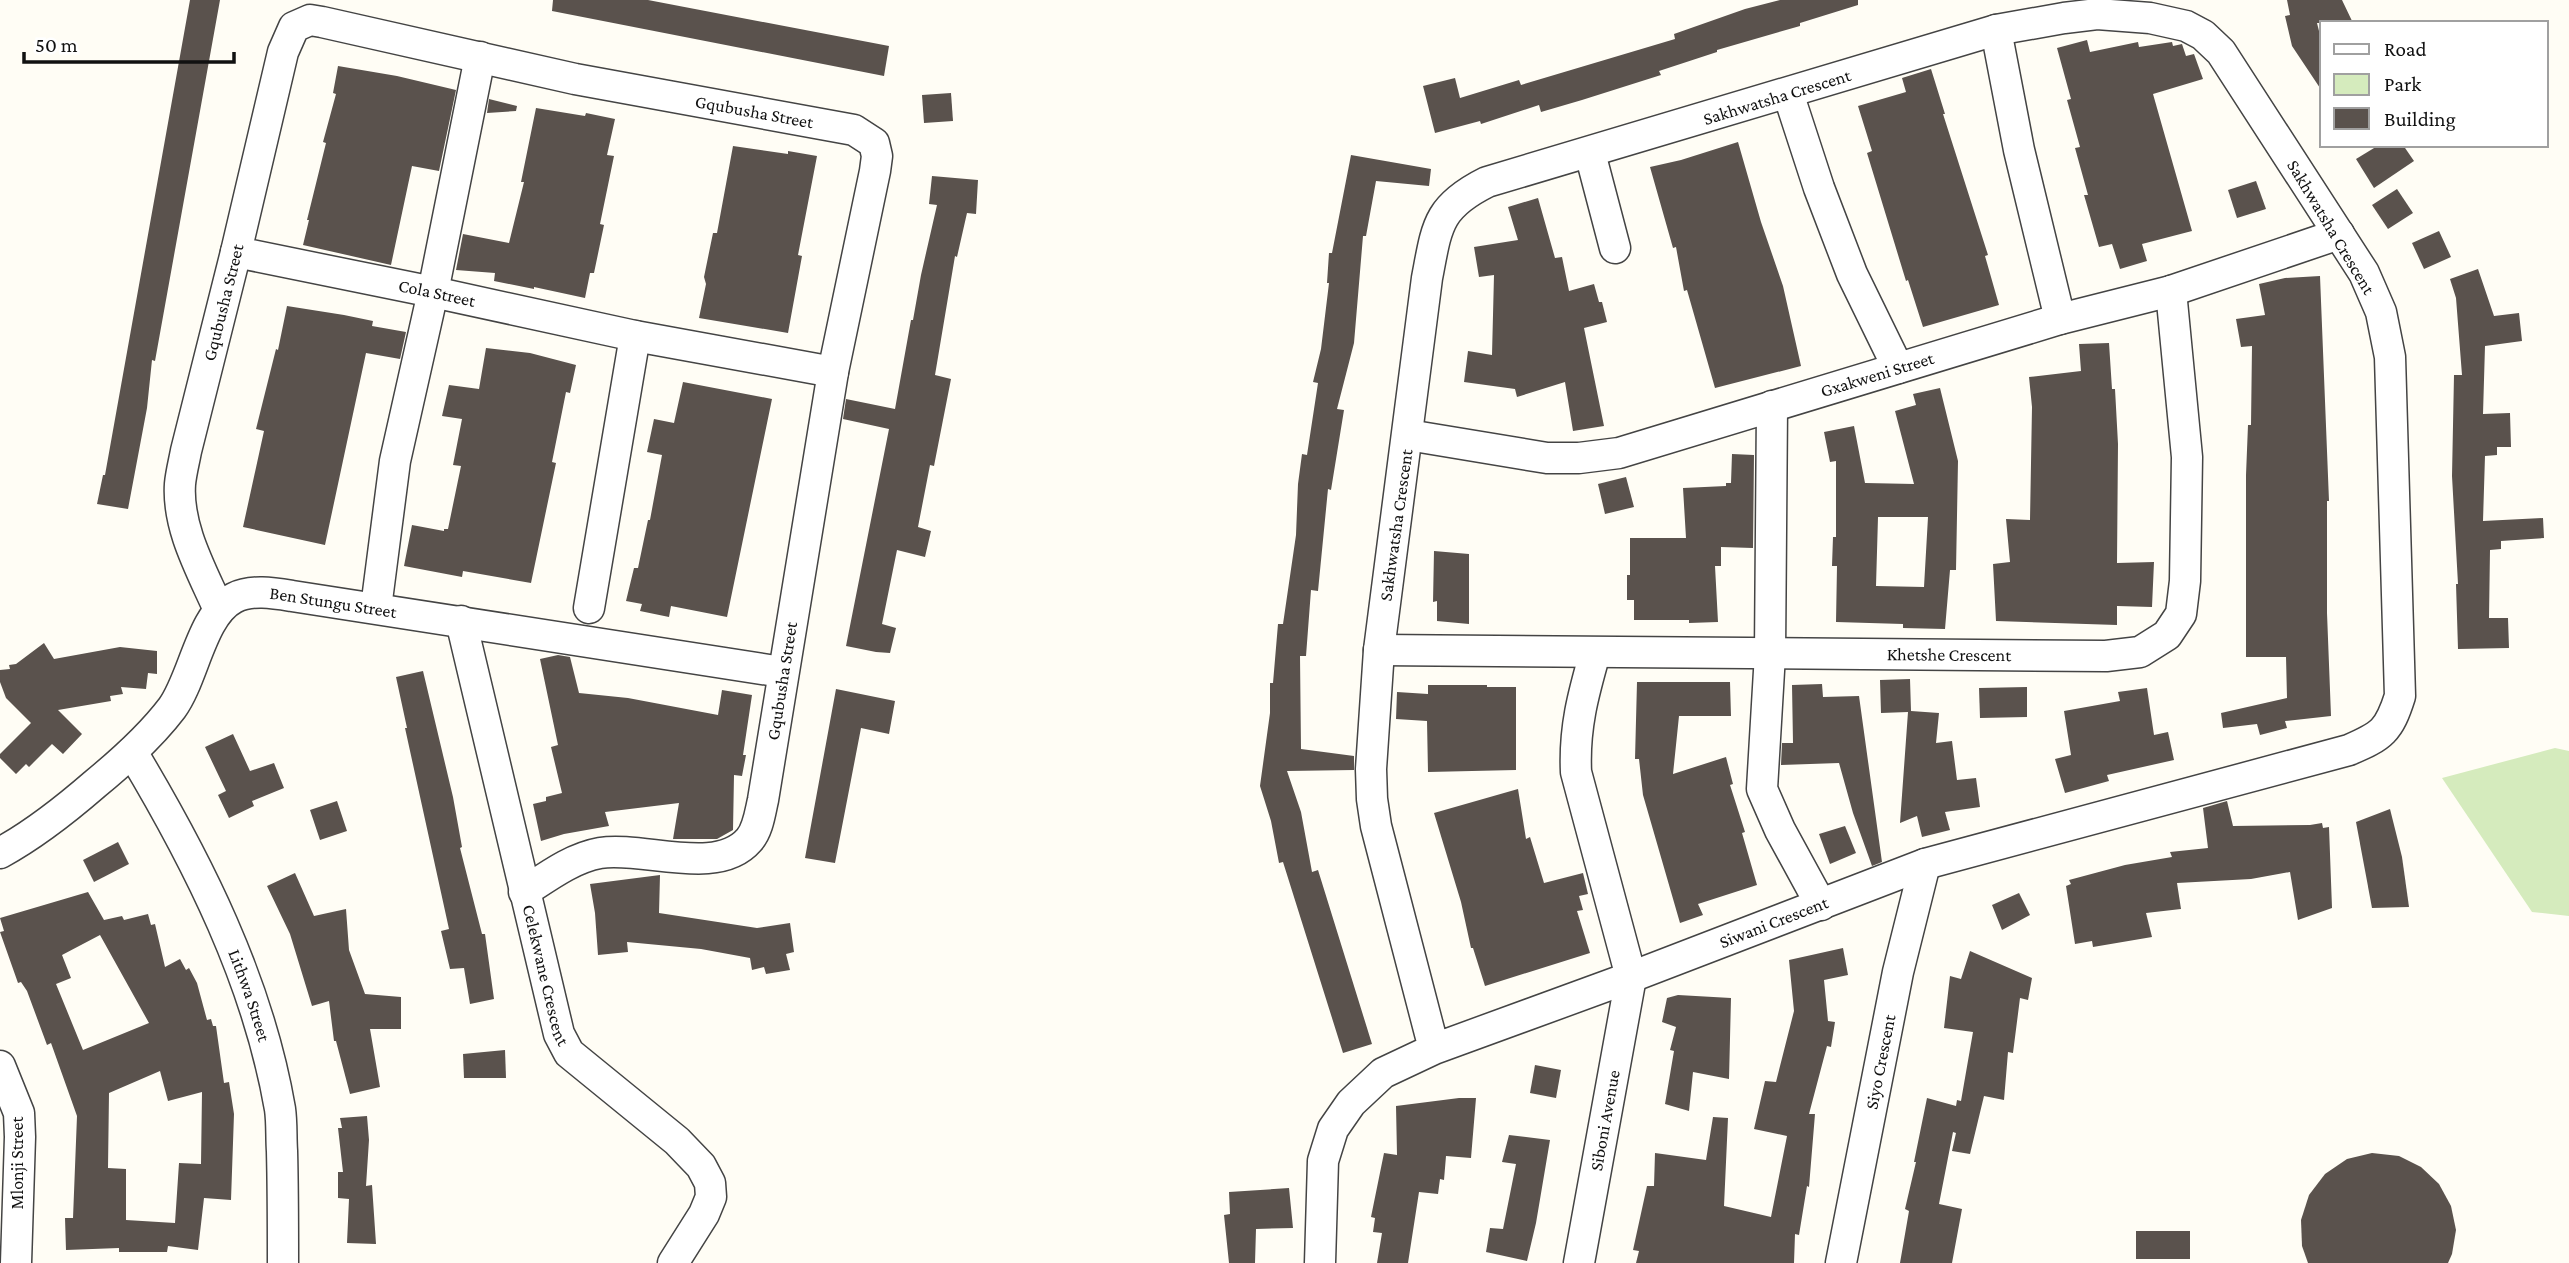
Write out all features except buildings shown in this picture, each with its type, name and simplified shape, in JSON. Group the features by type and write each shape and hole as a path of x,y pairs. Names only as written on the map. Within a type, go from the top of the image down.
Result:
{"street":[{"name":"Sakhwatsha Crescent","path":"1434,1049 1371,799 1379,650 1427,278 1434,243 1445,212 1463,194 1487,182 1996,30 2097,14 2150,18 2186,26 2203,35 2221,52 2339,234 2364,273 2381,312 2390,357 2400,696 2389,722 2377,738"},
{"name":"Gqubusha Street","path":"219,610 187,535 181,507 180,484 283,52 294,27 310,20 588,81 854,130 874,143 877,156 875,170 834,372 760,811 751,839 725,856 704,860 648,853 600,853 572,862 524,892"},
{"path":"1996,30 2019,150 2060,319"},
{"path":"376,608 395,461 433,292 480,57"},
{"path":"1788,93 1818,188 1852,274 1898,368"},
{"path":"1590,153 1615,248"},
{"name":"Gxakweni Street","path":"1408,435 1547,458 1579,458 1619,453 2060,319 2171,291 2339,234"},
{"name":"Cola Street","path":"236,253 433,292 635,337 834,372"},
{"name":"Khetshe Crescent","path":"1379,650 2106,656 2140,652 2167,635 2181,614 2185,581 2187,457 2171,291"},
{"path":"589,608 635,337"},
{"path":"1772,406 1770,654 1762,789 1780,830 1821,905"},
{"name":"Ben Stungu Street","path":"219,610 234,598 264,592 782,672"},
{"path":"0,853 26,839 58,816 132,752 172,709 184,689 207,630 219,610"},
{"name":"Celekwane Crescent","path":"461,621 559,1034 569,1053 677,1141 701,1166 710,1183 711,1197 704,1214 673,1263"},
{"path":"1595,653 1579,709 1575,744 1576,772 1631,977"},
{"name":"Siwani Crescent","path":"1320,1263 1323,1161 1333,1129 1350,1103 1383,1073 1434,1049 1925,864 2349,750 2377,738"},
{"name":"Lithwa Street","path":"132,752 203,882 243,972 267,1044 280,1112 283,1263"},
{"name":"Siyo Crescent","path":"1841,1263 1898,972 1925,864"},
{"name":"Siboni Avenue","path":"1579,1263 1631,977"},
{"name":"Mlonji Street","path":"0,1066 19,1113 16,1263"}],"green space":[{"path":"2555,748 2569,751 2569,916 2532,912 2442,778"}]}
